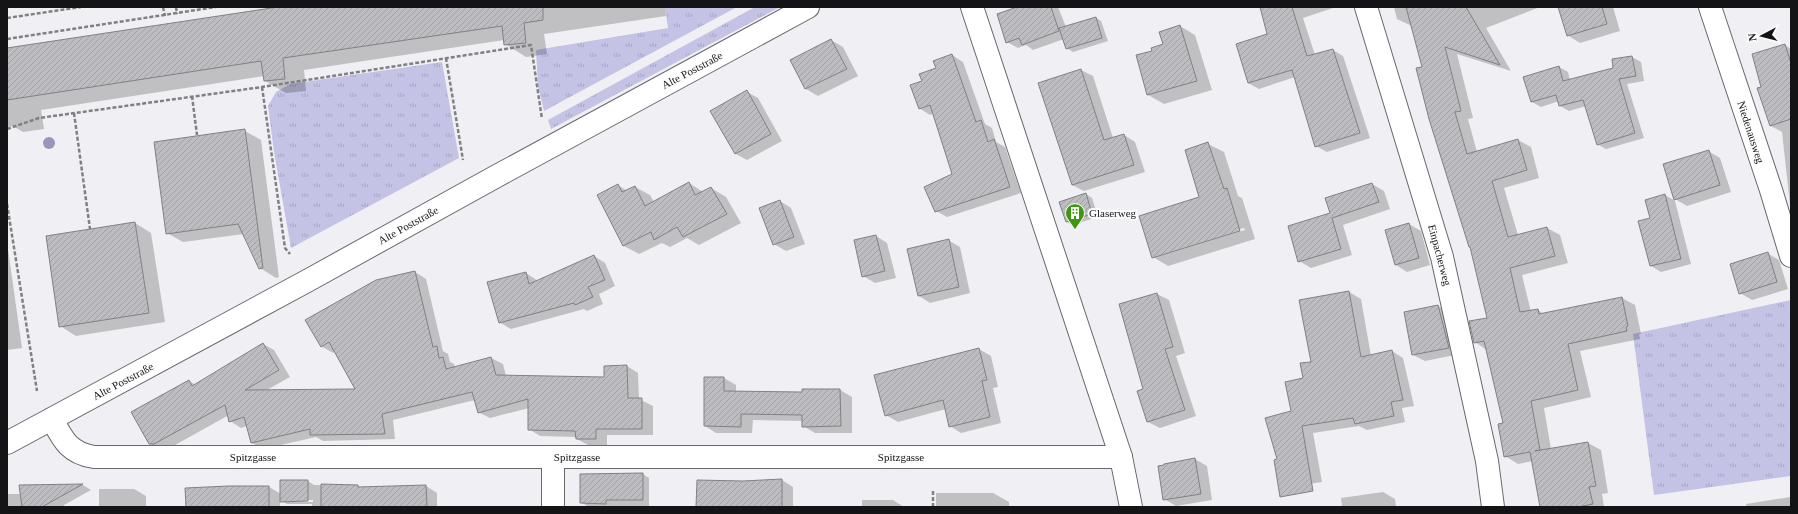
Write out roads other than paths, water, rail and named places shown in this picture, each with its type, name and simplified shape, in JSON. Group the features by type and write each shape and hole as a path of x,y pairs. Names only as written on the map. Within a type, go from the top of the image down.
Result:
{"street":[{"name":"Alte Poststraße","path":"7,443 808,7"},
{"path":"972,7 1121,457 1131,507"},
{"name":"Einpacherweg","path":"1366,7 1442,257 1487,461 1493,507"},
{"name":"Niedenausweg","path":"1710,7 1771,190 1791,256"},
{"name":"Spitzgasse","path":"52,419 66,443 73,451 84,456 94,457 1121,457"},
{"path":"553,457 553,507"}],"place":[{"name":"Glaserweg","path":"1075,230"}]}
